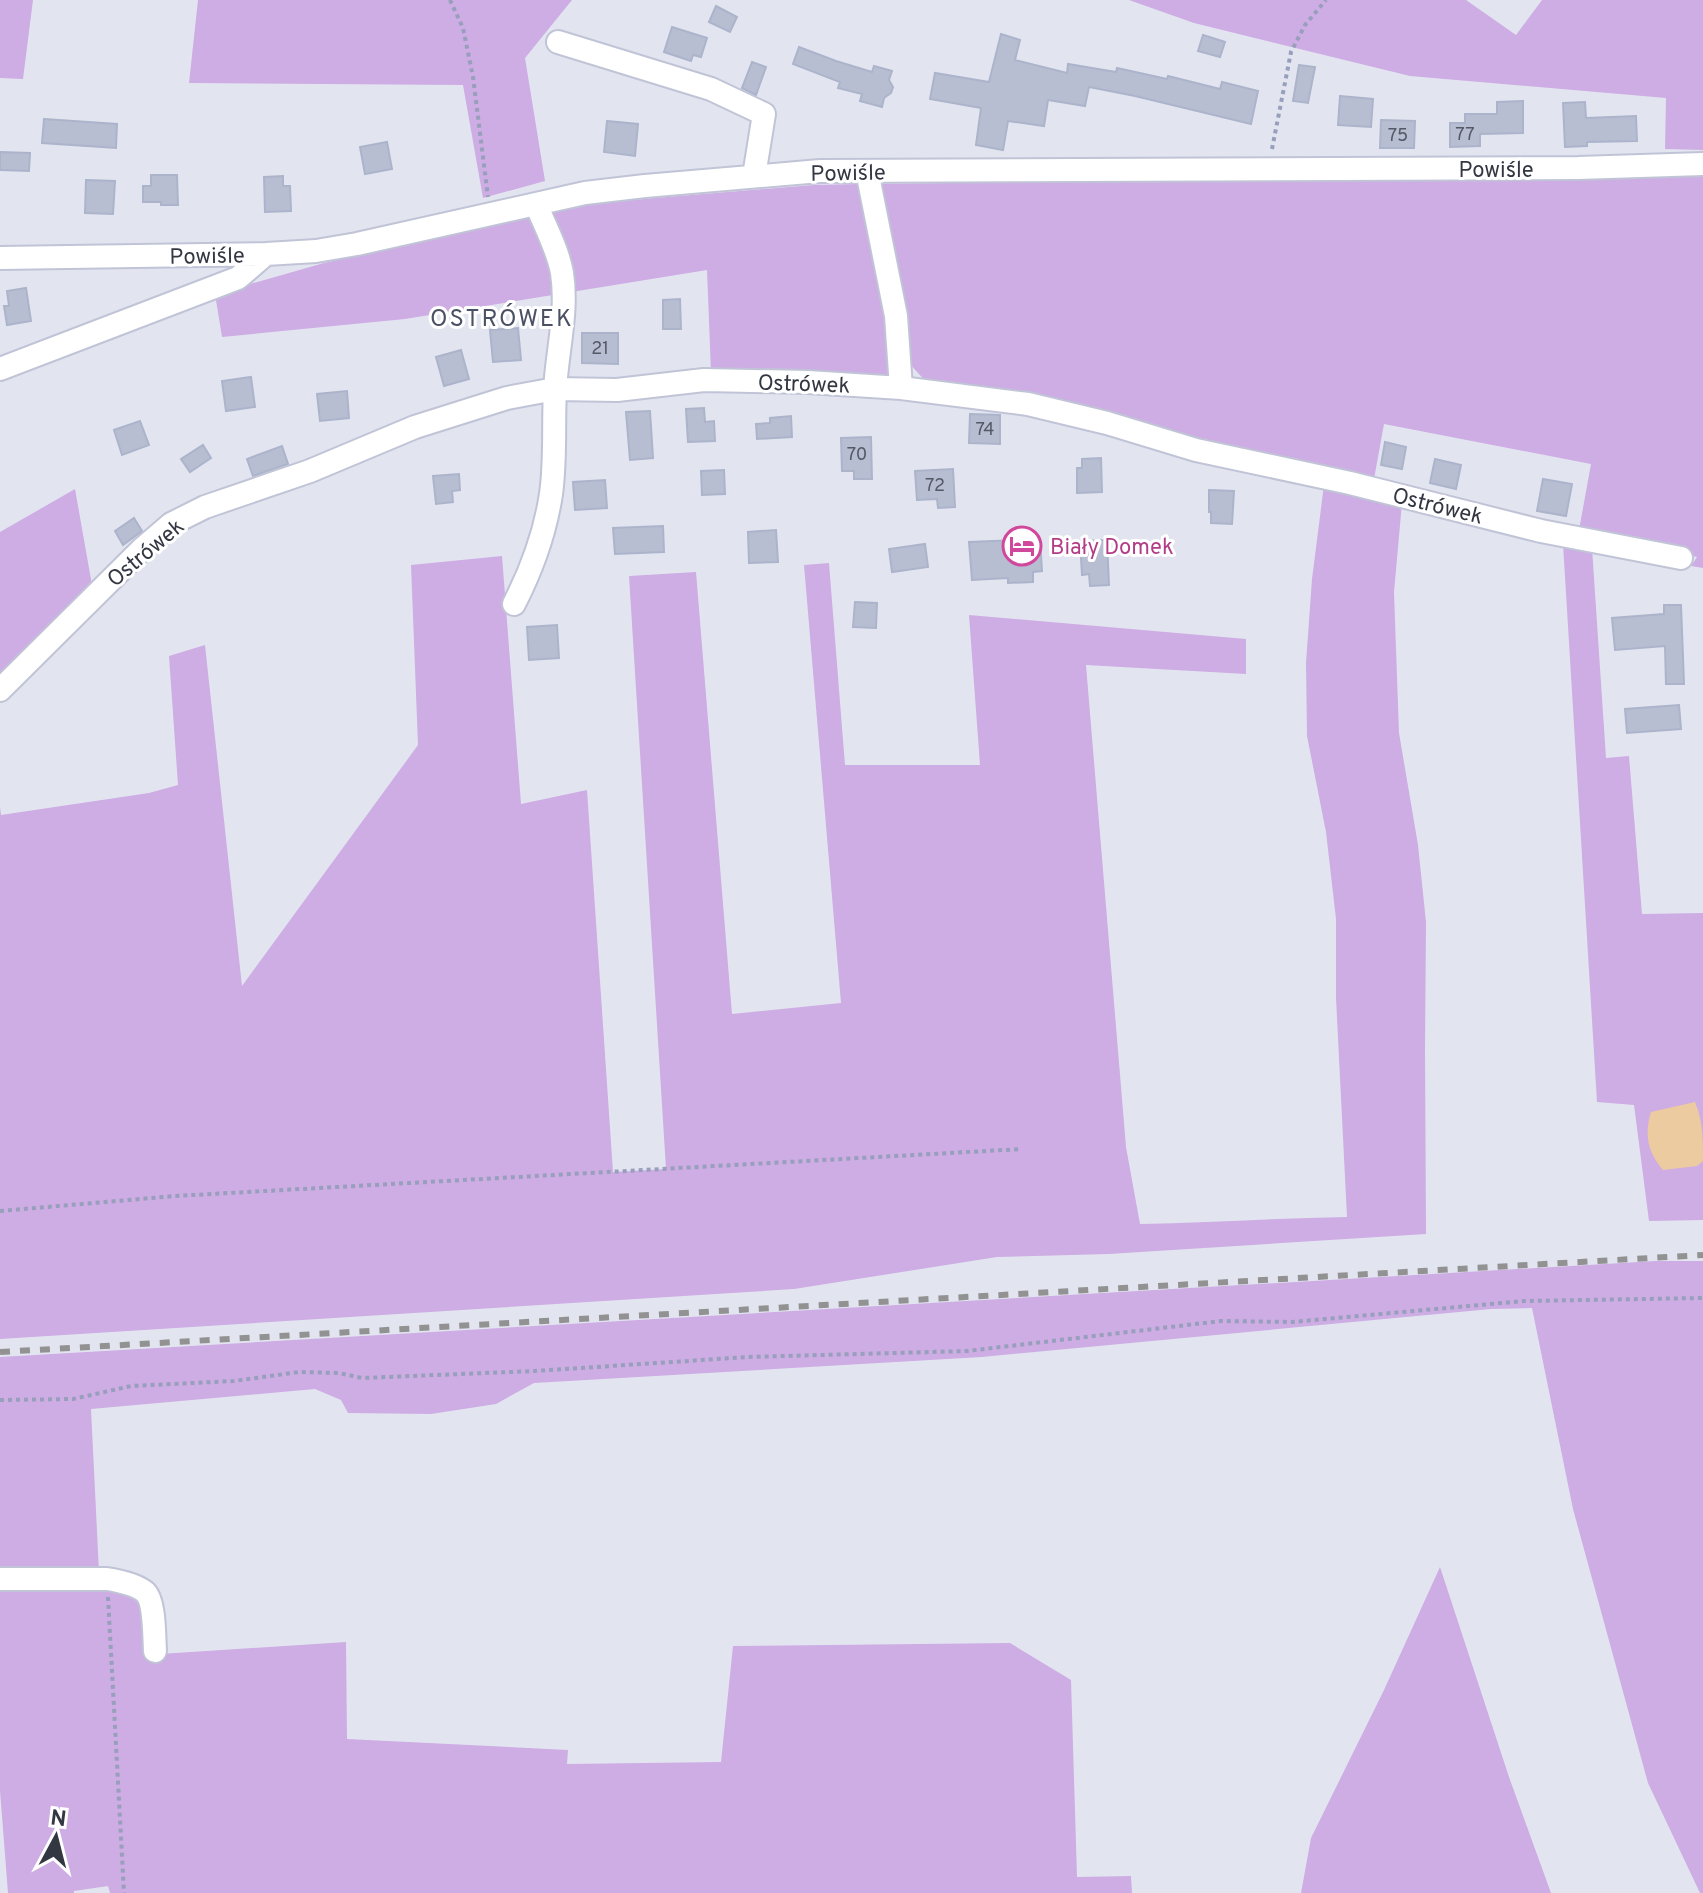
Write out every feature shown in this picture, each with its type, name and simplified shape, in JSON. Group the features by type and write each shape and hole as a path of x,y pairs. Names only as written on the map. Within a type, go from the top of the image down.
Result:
{"street":[{"path":"558,42 711,89 764,114 754,176"},
{"name":"Powiśle","path":"0,258 316,251 585,193 820,171 1563,168 1703,164"},
{"path":"867,171 896,316 901,388"},
{"path":"514,604 532,568 544,530 552,479 555,389 563,302 558,259 536,204"},
{"path":"0,369 238,278 266,254"},
{"name":"Ostrówek","path":"0,690 171,524 205,507 310,471 415,427 507,398 555,389 617,390 704,380 808,382 901,388 1028,404 1107,423 1196,450 1350,483 1541,531 1681,558"},
{"path":"0,1579 107,1579 146,1593 151,1602 155,1651"}],"path":[{"path":"450,0 463,28 473,77 490,214"},
{"path":"1268,169 1291,52 1305,25 1326,0"},
{"path":"0,1211 190,1195 1022,1149"},
{"path":"0,1400 73,1399 131,1386 234,1381 299,1372 339,1373 362,1378 535,1371 748,1357 967,1351 1221,1321 1292,1322 1524,1301 1703,1298"},
{"path":"107,1579 124,1893"}],"shaded area":[{"path":"0,0 33,0 23,79 0,78"},
{"path":"198,0 572,0 525,58 545,181 483,198 463,85 189,83"},
{"path":"1129,0 1466,0 1516,35 1542,0 1703,0 1703,150 1665,149 1666,98 1410,76 1194,23"},
{"path":"1703,171 1703,568 1691,566 1697,557 1579,530 1591,464 1384,424 1374,479 928,384 909,363 880,184"},
{"path":"859,184 889,333 893,368 886,381 711,372 707,270 405,319 222,337 215,294 324,263 595,203"},
{"path":"1324,485 1402,503 1394,592 1399,733 1418,845 1426,922 1426,1234 1109,1254 997,1257 794,1289 0,1339 0,807 1,815 149,793 178,785 169,656 205,645 242,986 418,745 411,565 502,556 521,804 587,790 613,1172 666,1169 629,576 696,572 732,1014 841,1003 804,565 829,563 845,765 980,765 969,615 1246,639 1246,674 1086,665 1126,1147 1140,1224 1347,1217 1336,998 1336,919 1326,832 1307,736 1306,663 1312,579"},
{"path":"75,489 92,585 0,681 0,532"},
{"path":"1563,544 1592,548 1606,758 1629,756 1642,914 1703,913 1703,1220 1649,1221 1634,1105 1597,1102"},
{"path":"1695,1102 1701,1123 1703,1161 1697,1166 1663,1170 1649,1143 1651,1112"},
{"path":"1656,1261 1703,1261 1703,1893 1700,1893 1648,1783 1573,1509 1532,1308 1491,1309 982,1357 534,1383 496,1404 431,1414 348,1413 341,1400 315,1389 91,1409 99,1572 0,1572 0,1357"},
{"path":"1440,1567 1551,1893 1301,1893 1311,1838"},
{"path":"96,1587 123,1591 140,1602 145,1655 346,1642 347,1739 568,1750 567,1764 721,1762 733,1646 1010,1643 1071,1680 1077,1877 1131,1876 1132,1893 110,1893 108,1886 74,1893 8,1893 0,1791 0,1588"}],"building":[{"path":"716,6 737,17 730,32 709,22"},
{"path":"672,27 707,38 701,57 693,55 691,61 664,52"},
{"path":"1001,34 1020,40 1015,60 1067,73 1068,64 1116,72 1117,68 1220,89 1222,82 1258,91 1251,124 1089,87 1085,106 1048,100 1044,126 1008,121 1003,150 976,145 981,108 930,99 935,73 989,82"},
{"path":"1203,35 1225,42 1220,57 1198,51"},
{"path":"799,47 872,72 874,66 892,71 889,80 893,87 891,93 884,98 882,107 860,101 862,94 838,88 840,82 793,64"},
{"path":"752,62 766,67 756,95 742,88"},
{"path":"1299,65 1315,67 1308,103 1293,101"},
{"path":"1340,96 1373,99 1371,127 1338,125"},
{"path":"1523,101 1523,133 1480,134 1480,146 1450,147 1450,123 1465,123 1465,114 1497,114 1497,102"},
{"path":"1585,102 1586,118 1636,116 1637,141 1587,142 1587,146 1565,147 1563,103"},
{"path":"44,119 117,124 116,148 42,143"},
{"path":"1381,120 1415,121 1414,148 1380,148"},
{"path":"607,121 638,124 635,156 604,152"},
{"path":"387,142 392,169 365,174 360,147"},
{"path":"0,152 30,153 29,171 0,170"},
{"path":"151,175 177,175 178,205 143,202 143,186 151,186"},
{"path":"283,176 283,186 290,186 291,211 265,212 264,177"},
{"path":"86,180 115,181 113,214 85,213"},
{"path":"26,288 31,321 7,325 4,306 9,306 7,291"},
{"path":"680,299 681,329 663,329 663,300"},
{"path":"518,328 521,360 493,362 490,330"},
{"path":"582,333 618,333 618,364 582,363"},
{"path":"461,350 469,379 444,386 436,357"},
{"path":"251,377 255,407 226,411 222,381"},
{"path":"347,391 349,418 320,421 317,394"},
{"path":"704,408 705,422 714,421 715,441 688,442 686,409"},
{"path":"650,411 653,458 630,460 626,412"},
{"path":"970,414 1000,415 1000,444 969,443"},
{"path":"791,416 792,437 757,439 756,424 770,423 770,418"},
{"path":"140,421 149,445 122,455 114,430"},
{"path":"871,437 872,479 854,479 854,471 842,471 841,438"},
{"path":"1385,442 1406,447 1402,469 1381,465"},
{"path":"203,445 211,458 190,472 181,459"},
{"path":"282,446 288,464 253,476 247,459"},
{"path":"1101,458 1102,492 1077,493 1077,468 1082,468 1082,459"},
{"path":"1435,459 1461,465 1456,489 1430,483"},
{"path":"953,469 955,507 938,508 937,499 917,500 915,471"},
{"path":"724,470 725,494 702,495 701,471"},
{"path":"459,474 460,490 452,491 453,502 436,504 433,476"},
{"path":"1543,479 1572,484 1566,516 1537,511"},
{"path":"605,480 607,508 575,510 573,482"},
{"path":"1209,490 1234,491 1232,524 1211,523"},
{"path":"134,518 142,531 123,545 115,531"},
{"path":"663,526 664,552 615,554 613,528"},
{"path":"776,530 778,562 749,563 748,532"},
{"name":"Biały Domek","path":"1040,539 1042,571 1033,572 1033,582 1008,583 1008,578 972,580 969,542"},
{"path":"1107,540 1109,585 1090,586 1089,574 1082,575 1080,541"},
{"path":"925,544 928,567 892,572 889,549"},
{"path":"855,602 877,603 876,628 853,627"},
{"path":"1664,605 1681,605 1684,684 1666,684 1665,646 1615,650 1612,618 1664,614"},
{"path":"557,625 559,658 529,660 527,627"},
{"path":"1679,705 1681,729 1627,733 1625,709"}],"railway":[{"path":"0,1352 1703,1255"}],"place":[{"name":"Biały Domek","path":"1022,546"}],"district":[{"name":"OSTRÓWEK","path":"502,318"}]}
